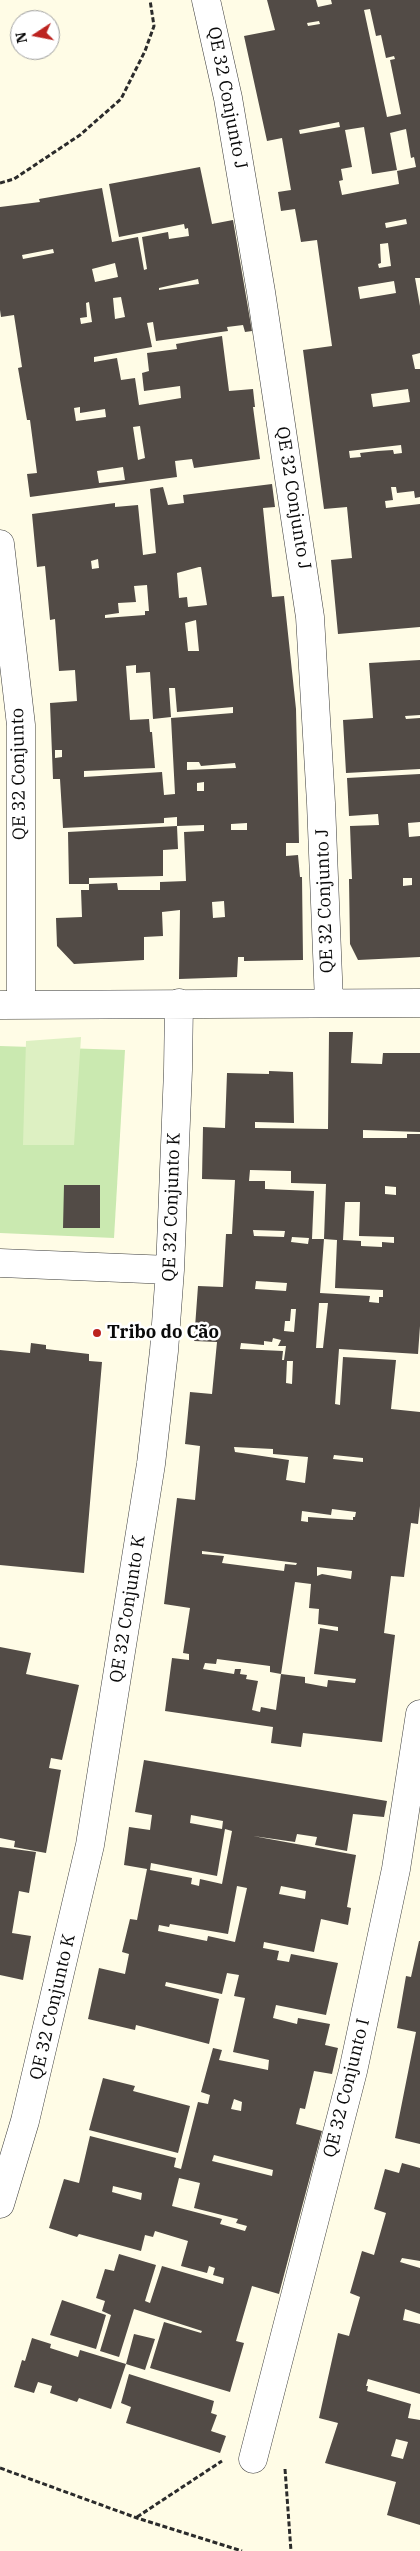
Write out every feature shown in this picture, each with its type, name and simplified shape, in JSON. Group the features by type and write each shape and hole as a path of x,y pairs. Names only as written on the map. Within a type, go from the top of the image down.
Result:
{"street":[{"name":"QE 32 Conjunto J","path":"206,0 228,98 256,263 310,617 321,803 329,1002"},
{"name":"QE 32 Conjunto","path":"0,544 21,725 11,1005"},
{"name":"QE 32 Conjunto K","path":"0,2204 27,2112 90,1845 152,1455 164,1351 170,1270 179,1003"},
{"path":"11,1005 420,1003"},
{"path":"0,1263 170,1270"},
{"name":"QE 32 Conjunto I","path":"254,2459 352,2071 396,1869 420,1714"}],"path":[{"path":"0,183 14,179 72,141 121,99 145,51 154,26 150,0"},
{"path":"137,2518 228,2457 284,2462 291,2551"},
{"path":"0,2468 137,2518 242,2551"}],"green space":[{"path":"81,1037 74,1145 23,1145 26,1041"},
{"path":"0,1046 125,1050 114,1238 0,1233"}],"building":[{"path":"267,0 316,0 318,7 332,4 331,0 420,0 420,278 415,278 420,306 420,353 412,355 415,369 420,369 420,497 415,498 414,491 397,493 396,487 391,487 393,500 385,501 386,508 420,504 420,627 338,634 331,560 352,558 347,507 324,509 303,350 332,346 317,240 301,242 295,209 281,211 278,192 291,190 282,138 267,141 244,36 275,30","holes":["370,9 376,36 381,35 386,58 394,56 395,59 390,60 401,114 387,117 364,10","319,21 320,24 308,26 307,23","339,122 340,127 300,134 299,130","364,127 372,174 397,170 390,133 406,129 411,158 414,157 416,167 397,171 399,184 342,195 339,181 343,180 341,169 352,167 345,130","406,219 407,224 386,228 385,223","388,243 391,266 379,268 378,264 381,263 380,244","394,281 396,293 360,299 358,287","408,389 410,402 373,407 371,394","401,445 402,453 394,454 393,450 377,451 360,453 361,457 350,458 349,451"]},
{"path":"200,167 212,224 233,220 252,331 245,332 243,325 227,327 228,331 156,341 153,322 147,323 152,347 94,357 94,362 117,358 121,380 135,378 139,405 181,398 180,386 144,391 142,373 149,371 147,353 177,349 176,344 222,336 229,391 253,389 255,407 253,407 260,459 194,468 192,459 175,461 177,477 30,497 27,474 37,473 30,420 27,420 18,368 22,367 14,315 1,317 0,310 0,207 40,202 39,199 102,188 112,242 138,237 144,270 147,269 142,237 168,232 169,239 189,236 188,228 185,229 184,224 119,237 109,184","holes":["53,249 54,253 23,259 22,255","115,263 118,277 95,282 92,269","198,279 199,284 159,290 159,288","121,297 125,317 115,319 113,298","89,302 92,322 81,324 80,318 87,317 86,303","80,407 80,413 105,409 106,417 76,421 74,408","140,426 145,458 138,460 133,427","123,467 125,480 99,483 97,471"]},
{"path":"272,484 275,507 263,508 272,597 284,596 296,709 299,843 286,843 286,856 298,855 300,877 302,877 303,960 244,961 244,957 238,957 237,977 179,979 180,910 162,912 163,936 144,937 144,960 74,964 57,946 56,918 82,917 81,890 89,890 89,884 117,883 118,890 160,890 160,882 186,881 184,832 204,831 204,825 177,826 177,817 164,818 164,823 63,828 60,779 53,779 50,703 77,701 75,670 59,671 55,619 50,620 45,566 37,567 32,514 115,503 115,507 138,505 143,555 156,553 150,489 163,487 168,505 184,503 183,495","holes":["98,559 99,568 92,569 91,561","201,567 207,605 188,607 187,597 179,598 177,573","147,585 149,611 145,611 145,615 105,618 105,615 119,613 118,603 136,602 134,586","196,620 199,651 188,651 185,623","136,665 136,673 150,672 153,719 171,717 169,688 175,688 177,712 233,707 233,713 171,718 175,794 164,795 162,772 84,777 84,771 155,768 149,719 130,720 126,666","55,750 62,750 62,757 55,758","187,762 199,762 201,766 235,763 236,768 187,770","204,782 204,791 197,791 197,783","247,823 247,830 231,830 231,824","224,901 225,917 213,918 212,902"]},
{"path":"420,660 420,715 405,716 406,719 420,718 420,769 346,773 343,720 373,718 369,663"},
{"path":"420,774 420,822 408,823 409,837 420,836 420,957 358,960 350,944 349,879 352,879 350,826 379,825 378,814 349,816 347,778","holes":["403,878 412,878 412,885 403,886"]},
{"path":"177,826 178,849 163,850 163,876 89,878 89,884 69,884 68,832"},
{"path":"329,1032 353,1032 351,1063 382,1064 383,1053 420,1053 420,1132 363,1130 363,1138 407,1138 407,1134 420,1134 420,1326 418,1354 339,1349 335,1404 340,1405 343,1357 396,1360 391,1409 420,1412 420,1506 418,1524 411,1523 404,1577 391,1576 384,1633 395,1635 382,1742 303,1733 301,1747 271,1743 273,1727 165,1711 172,1658 189,1660 189,1654 183,1653 190,1608 164,1604 177,1498 195,1500 200,1446 185,1444 190,1392 212,1394 217,1342 194,1341 198,1286 223,1287 226,1234 232,1234 235,1180 202,1179 203,1127 225,1128 227,1073 269,1074 269,1071 293,1072 294,1123 255,1122 255,1128 328,1129","holes":["250,1170 291,1171 291,1183 326,1184 324,1239 312,1239 314,1191 265,1189 265,1181 249,1181","385,1186 396,1187 396,1195 385,1194","345,1202 360,1202 359,1236 394,1237 394,1243 382,1242 382,1247 361,1246 361,1241 343,1240","253,1230 285,1231 284,1237 254,1236","292,1237 309,1238 308,1244 291,1242","324,1239 337,1240 335,1288 383,1290 383,1297 379,1297 379,1303 369,1302 370,1296 320,1293","256,1281 287,1283 286,1291 255,1289","319,1303 328,1303 323,1348 316,1348","291,1309 296,1309 294,1332 284,1331 285,1321 290,1321","273,1338 281,1340 278,1346 286,1346 284,1360 282,1360 283,1351 240,1349 241,1343 264,1345 264,1341 272,1342","287,1361 293,1361 292,1384 286,1383","234,1447 273,1449 273,1454 308,1457 305,1483 286,1480 289,1460 235,1452","334,1455 363,1458 363,1462 333,1459","332,1509 356,1512 353,1520 308,1517 308,1522 301,1521 302,1511 331,1515","202,1551 297,1563 296,1565 285,1564 284,1571 222,1563 224,1556 202,1554","317,1567 352,1571 351,1579 322,1574 317,1576","295,1582 311,1584 309,1608 319,1609 318,1624 338,1627 338,1631 320,1628 314,1674 356,1679 355,1683 328,1680 327,1687 305,1683 305,1677 281,1674","217,1659 270,1666 270,1672 281,1674 276,1710 261,1707 260,1712 252,1710 258,1681 246,1679 247,1675 240,1674 241,1669 235,1669 234,1674 203,1669 205,1663 216,1664"]},
{"path":"64,1185 100,1185 100,1228 63,1228"},
{"path":"31,1343 46,1345 46,1349 89,1354 89,1361 102,1362 84,1573 0,1565 0,1350 30,1353"},
{"path":"0,1647 31,1653 26,1674 79,1685 62,1760 51,1758 49,1768 61,1770 46,1853 14,1847 15,1841 0,1838"},
{"path":"144,1760 387,1801 384,1817 353,1814 347,1851 315,1845 317,1837 297,1834 295,1842 253,1836 356,1855 347,1907 351,1908 348,1925 321,1919 314,1952 264,1942 263,1948 279,1951 277,1960 289,1962 291,1954 338,1963 326,2015 276,2005 273,2018 297,2024 298,2018 330,2024 325,2045 338,2048 332,2074 314,2071 305,2109 300,2108 296,2124 322,2131 279,2294 252,2286 236,2341 244,2343 230,2392 150,2368 164,2322 201,2333 202,2331 134,2309 119,2357 100,2351 111,2315 102,2311 105,2301 96,2298 105,2269 114,2271 119,2254 156,2265 145,2301 150,2303 162,2266 223,2284 224,2278 213,2275 215,2268 209,2266 207,2273 181,2266 188,2241 155,2231 153,2237 145,2235 141,2251 79,2234 77,2237 49,2228 64,2179 79,2183 90,2136 176,2158 174,2167 181,2169 198,2102 208,2104 210,2095 201,2092 213,2048 222,2050 219,2060 268,2070 269,2060 233,2052 245,1998 234,1996 239,1975 227,1973 222,1994 166,1982 165,1986 219,1999 209,2044 136,2025 135,2030 88,2019 99,1968 125,1974 129,1954 122,1952 130,1919 137,1920 147,1869 124,1865 129,1827 150,1830 152,1815 135,1812","holes":["191,1815 223,1821 222,1829 190,1823","225,1829 232,1831 222,1884 200,1879 199,1886 191,1884 192,1878 150,1870 151,1863 217,1876","237,1886 247,1888 235,1942 208,1936 207,1941 158,1931 159,1925 169,1927 170,1924 228,1934","281,1886 306,1891 305,1899 279,1894","234,2099 242,2102 241,2111 231,2109","214,2155 273,2170 272,2176 212,2161","179,2178 200,2183 194,2208 238,2219 236,2223 247,2226 245,2231 220,2224 222,2219 172,2206","113,2186 142,2193 141,2200 112,2192"]},
{"path":"0,1847 36,1852 29,1893 19,1891 12,1933 31,1936 23,1980 0,1975"},
{"path":"419,1941 420,2144 395,2138 416,2032 397,2028 406,1976 411,1977"},
{"path":"103,2078 135,2086 133,2091 190,2106 178,2153 89,2130"},
{"path":"402,2163 420,2168 420,2261 402,2258 400,2262 420,2268 420,2314 405,2309 403,2320 420,2324 420,2394 368,2379 366,2386 368,2386 367,2391 411,2404 408,2418 420,2420 420,2525 387,2515 396,2482 325,2463 338,2423 319,2418 338,2333 349,2336 360,2297 350,2293 362,2251 374,2255 386,2213 374,2209 385,2169 399,2173","holes":["396,2439 408,2442 403,2459 391,2456"]},
{"path":"62,2300 106,2315 96,2349 50,2335"},
{"path":"134,2334 155,2339 145,2370 126,2364"},
{"path":"32,2338 51,2344 50,2348 78,2357 80,2350 126,2364 111,2409 79,2398 77,2402 50,2393 52,2386 38,2382 34,2393 14,2387 22,2360 25,2361"},
{"path":"129,2374 214,2401 211,2413 217,2415 211,2431 226,2436 220,2453 126,2423 131,2407 121,2403"}],"place":[{"name":"Tribo do Cão","path":"97,1333"}]}
